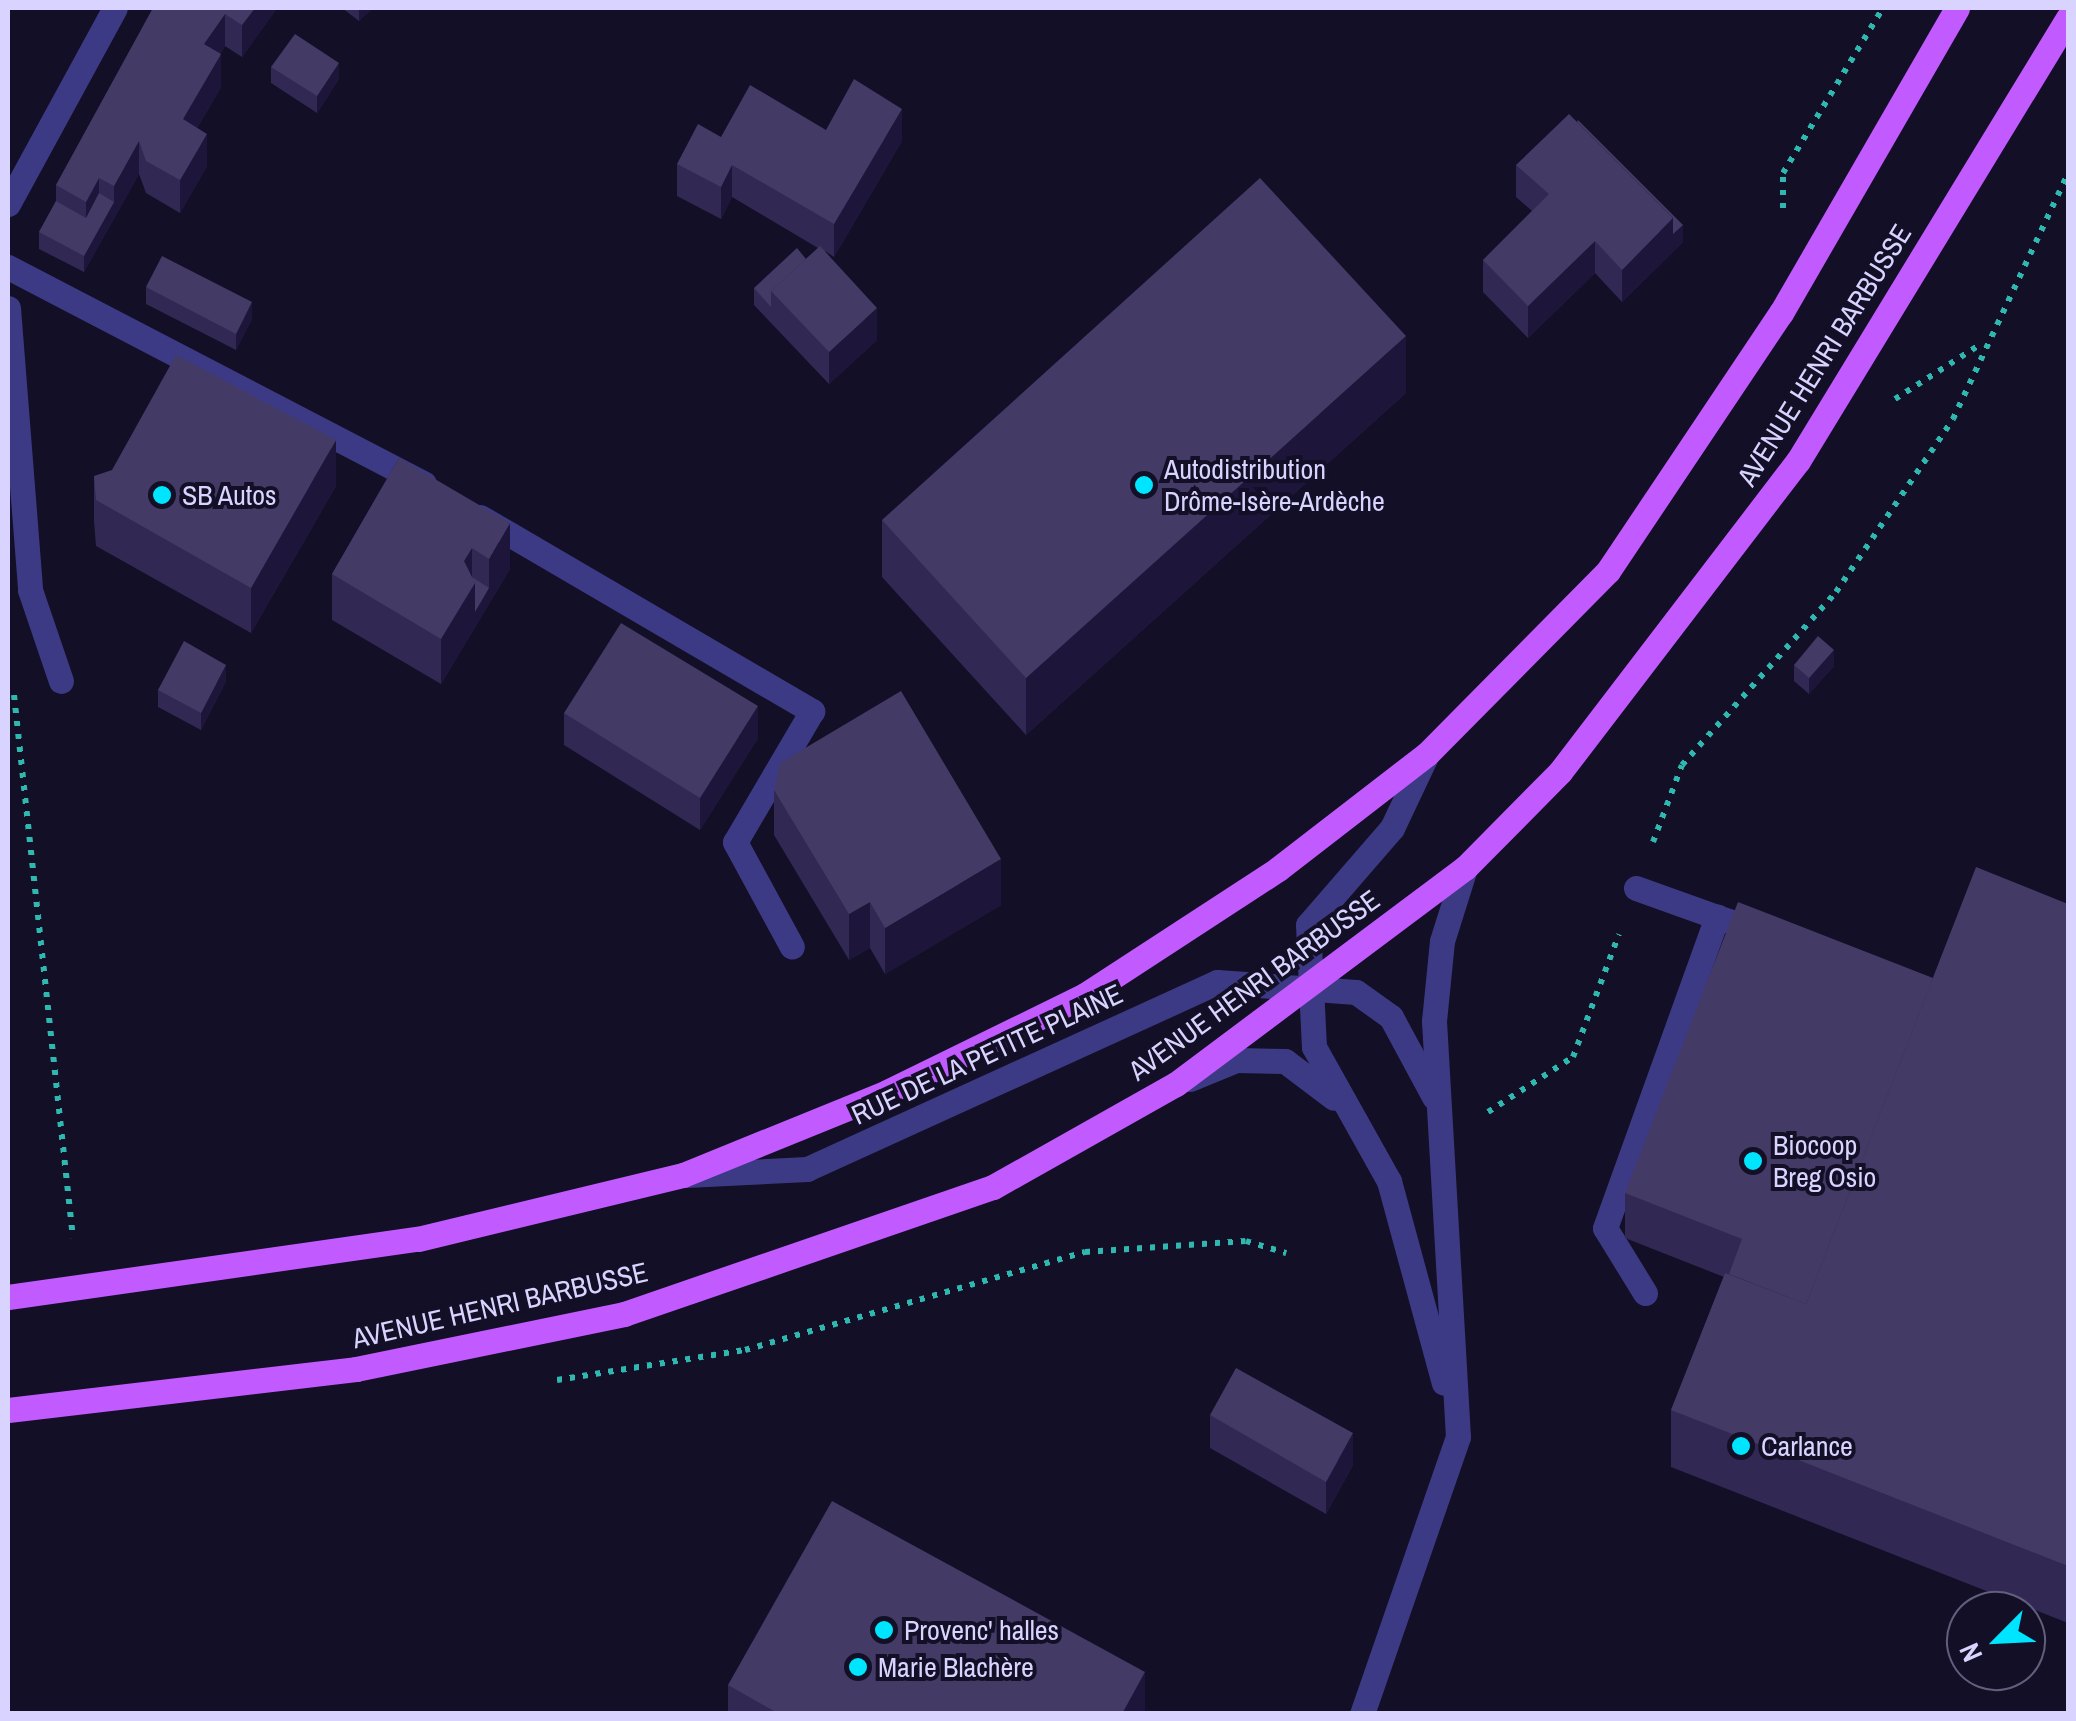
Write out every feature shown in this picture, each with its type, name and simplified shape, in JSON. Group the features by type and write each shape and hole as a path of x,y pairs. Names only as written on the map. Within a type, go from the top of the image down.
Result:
{"main road":[{"path":"8,1297 418,1238 683,1175 887,1092 1085,995 1278,868 1427,754 1608,570 1781,312 1957,8"},
{"name":"AVENUE HENRI BARBUSSE","path":"8,1410 356,1369 624,1314 992,1187 1176,1084 1466,868 1560,772 1798,461 2068,18"}],"street":[{"path":"8,204 115,8"},
{"path":"8,266 451,500 812,711 735,842 792,947"},
{"path":"8,308 30,590 61,681"},
{"path":"1362,1714 1458,1438 1388,1181 1314,1047 1308,925 1392,828 1427,754"},
{"name":"RUE DE LA PETITE PLAINE","path":"1458,1438 1436,1102 1442,941 1466,868"},
{"path":"1636,888 1788,940"},
{"path":"1645,1293 1605,1228 1717,917"},
{"name":"RUE DE LA PETITE PLAINE","path":"683,1175 807,1169 1218,982 1313,983 1356,992 1391,1017 1436,1102"},
{"path":"1176,1084 1236,1060 1285,1062 1324,1085 1369,1142"}],"path":[{"path":"1474,1121 1573,1057 1682,765 1836,592 1953,419 1982,343 2068,174"},
{"path":"16,683 10,720 79,1287"},
{"path":"543,1379 580,1381 745,1350 1086,1252 1246,1241 1286,1253"}],"building":[{"path":"153,8 255,8 242,25 225,14 204,44 221,54 183,119 207,134 180,180 146,161 139,141 114,186 99,178 86,202 56,185"},
{"path":"295,34 339,63 317,96 271,67"},
{"path":"854,79 902,109 834,224 732,165 721,187 677,164 698,124 721,137 750,85 826,130"},
{"path":"1569,114 1673,218 1622,270 1595,241 1528,306 1483,260 1549,194 1516,165"},
{"path":"1578,120 1683,225 1673,234 1673,218"},
{"name":"Autodistribution Drôme-Isère-Ardèche","path":"1260,178 1406,336 1026,678 882,520"},
{"path":"99,193 114,202 84,256 39,232 56,201 86,218"},
{"path":"820,246 877,308 829,352 771,291"},
{"path":"797,248 806,259 771,291 771,307 754,288"},
{"path":"162,256 252,302 236,334 146,287"},
{"path":"176,355 336,440 251,588 96,500 94,476 112,470"},
{"path":"399,458 510,523 489,559 472,548 464,561 475,583 441,639 332,574"},
{"path":"472,577 489,588 475,612 475,583"},
{"path":"621,623 758,706 700,798 564,713"},
{"path":"1818,636 1834,650 1809,678 1794,665"},
{"path":"184,641 226,665 201,713 158,690"},
{"path":"901,691 1001,859 885,928 870,902 849,914 774,790 780,763"},
{"path":"1976,867 2068,904 2068,1566 1671,1410 1725,1273 1806,1304"},
{"path":"1738,902 1933,978 1806,1304 1729,1274 1742,1239 1625,1193"},
{"path":"1236,1368 1353,1433 1326,1482 1210,1415"},
{"name":"Provenc' halles","path":"832,1501 1145,1672 1122,1714 779,1714 728,1685"}],"place":[{"name":"Autodistribution Drôme-Isère-Ardèche","path":"1144,485"},
{"name":"SB Autos","path":"162,495"},
{"name":"Biocoop Breg Osio","path":"1753,1161"},
{"name":"Carlance","path":"1741,1446"},
{"name":"Provenc' halles","path":"884,1630"},
{"name":"Marie Blachère","path":"858,1667"}]}
